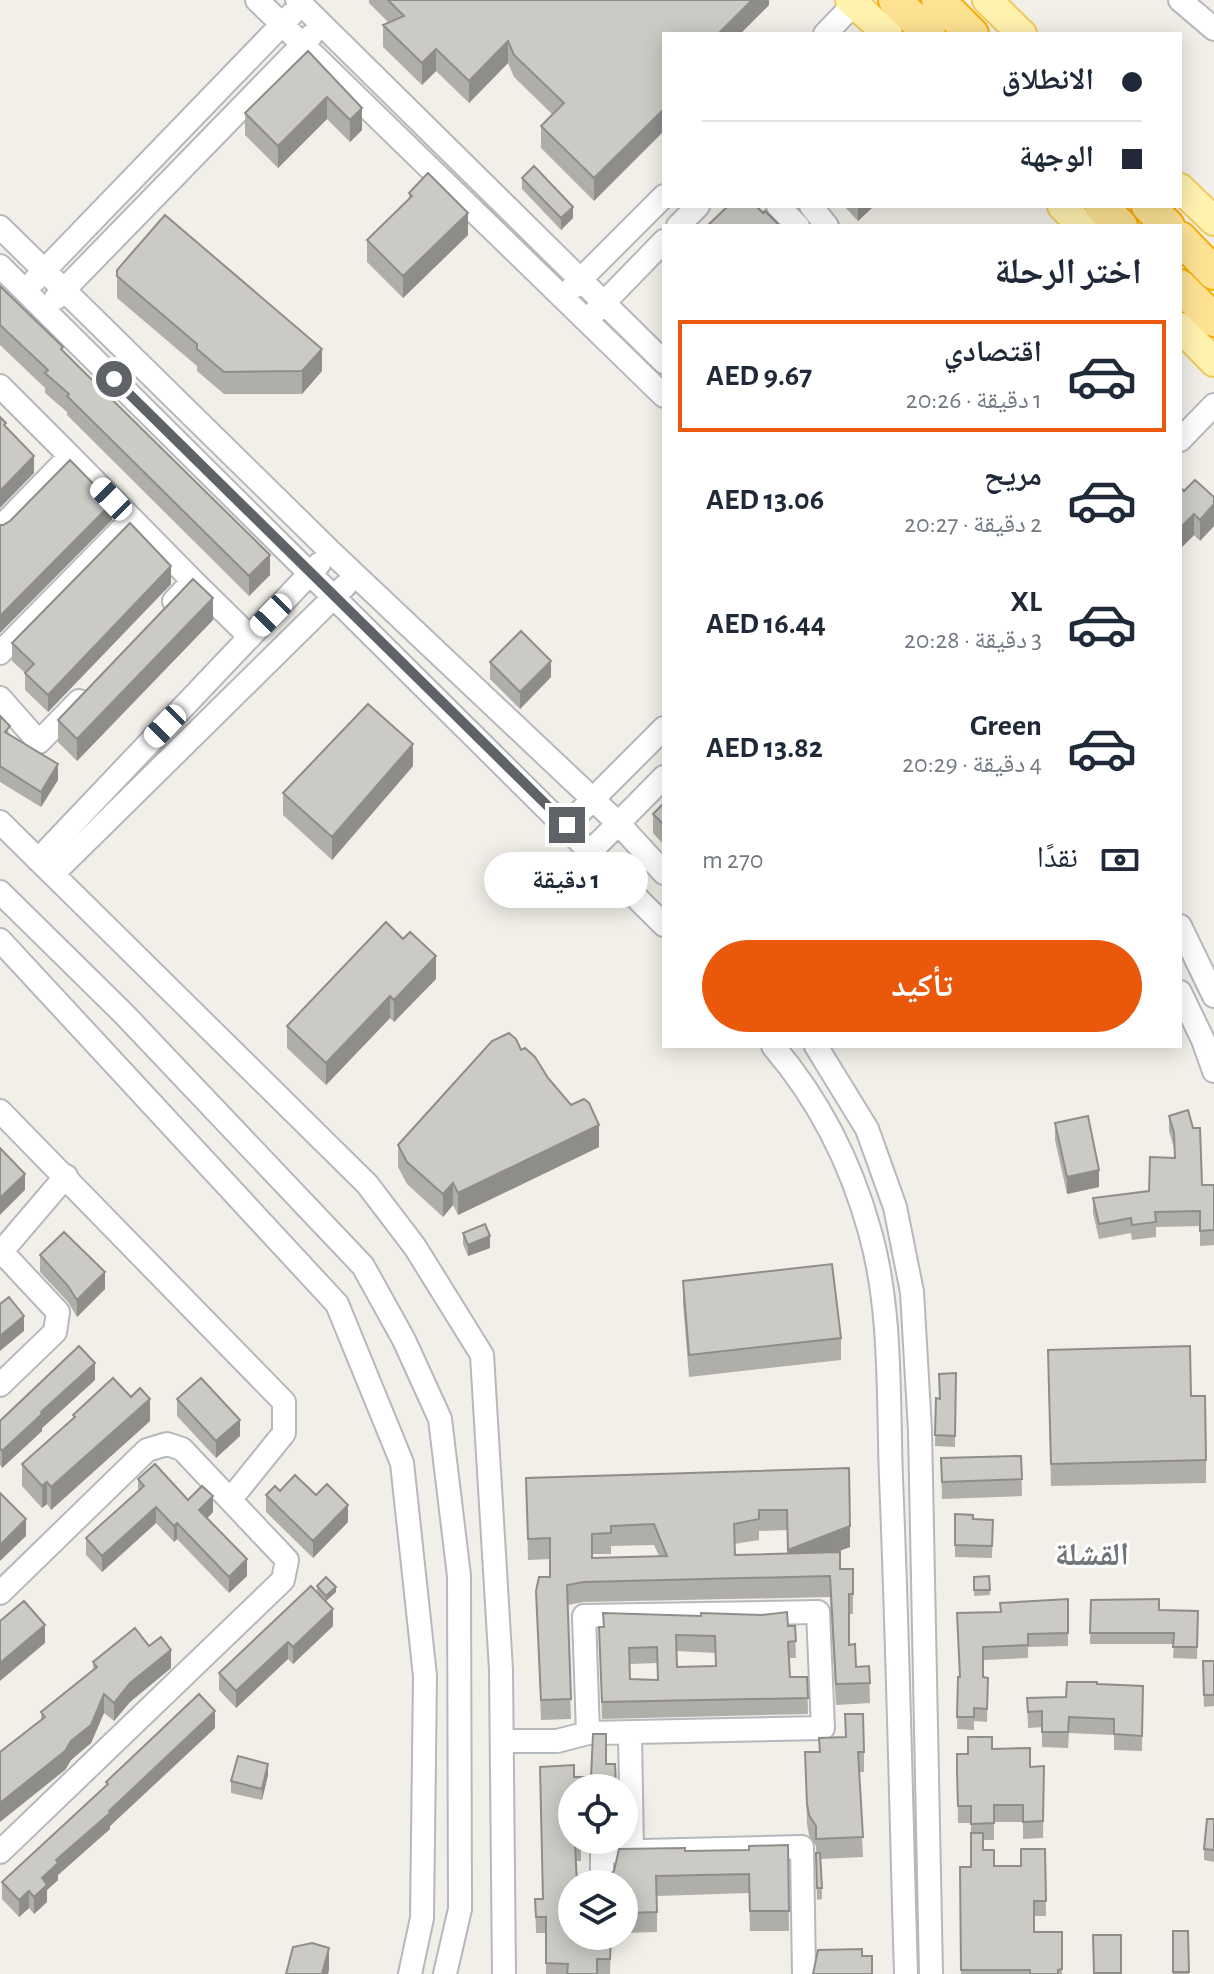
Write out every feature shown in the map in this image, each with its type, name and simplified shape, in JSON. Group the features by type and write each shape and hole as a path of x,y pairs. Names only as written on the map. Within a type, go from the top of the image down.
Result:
{"highway":[{"path":"938,0 970,32"},
{"path":"882,23 920,32"},
{"path":"1103,208 1119,224"},
{"path":"1150,208 1166,224"},
{"path":"1182,240 1214,273"},
{"path":"1182,288 1214,320"}],"main road":[{"path":"987,0 1020,32"},
{"path":"852,2 882,23"},
{"path":"1182,190 1214,221"},
{"path":"1064,208 1080,224"},
{"path":"1182,329 1214,362"}],"street":[{"path":"257,0 283,26 313,34 662,360"},
{"path":"1180,0 1214,29"},
{"path":"24,290 283,26 299,2"},
{"path":"299,2 313,34 562,297 662,394"},
{"path":"827,32 852,2"},
{"path":"44,310 313,34"},
{"path":"562,297 662,198"},
{"path":"680,224 696,208"},
{"path":"781,208 796,224"},
{"path":"813,208 825,224"},
{"path":"0,227 331,552 618,823 662,871"},
{"path":"588,320 662,243"},
{"path":"0,266 567,825 662,923"},
{"path":"0,386 250,637"},
{"path":"1182,438 1214,405"},
{"path":"0,528 70,456"},
{"path":"0,653 131,520"},
{"path":"46,867 250,637 331,552"},
{"path":"46,867 355,575"},
{"path":"160,615 193,581"},
{"path":"0,698 39,742 94,684"},
{"path":"567,825 662,730"},
{"path":"591,851 662,779"},
{"path":"0,822 367,1184 415,1247 482,1355 500,1654 504,1974"},
{"path":"0,892 123,1013 363,1266 404,1340 440,1419 459,1592 460,1909 445,1974"},
{"path":"1182,930 1214,996"},
{"path":"0,940 337,1304 402,1463 425,1676 422,1918 410,1974"},
{"path":"1182,996 1214,1071"},
{"path":"774,1048 827,1120 848,1163 871,1234 882,1297 892,1504 906,1974"},
{"path":"817,1048 867,1129 895,1207 912,1292 920,1431 931,1974"},
{"path":"0,1111 284,1402 284,1433 230,1500"},
{"path":"0,1385 55,1332 58,1312 1,1250 66,1176"},
{"path":"0,1593 147,1450 167,1444 182,1449 287,1560 283,1580 0,1852"},
{"path":"502,1741 557,1741 588,1733 823,1728 818,1612 584,1616 588,1733"},
{"path":"630,1733 631,1774"},
{"path":"638,1850 802,1847 804,1974"}],"building":[{"path":"388,0 752,0 720,32 662,32 662,111 594,178 541,126 564,103 514,55 508,41 469,81 436,49 422,63 383,25 404,16"},
{"path":"308,51 362,108 350,120 327,97 278,146 245,113"},
{"path":"534,166 573,207 561,218 522,178"},
{"path":"428,173 468,213 403,276 367,240 412,196 409,193"},
{"path":"726,208 758,208 778,224 709,224"},
{"path":"165,215 322,349 302,371 224,372 197,349 197,344 117,276 117,270"},
{"path":"0,286 270,555 249,576 67,396 69,394 45,373 48,370 0,325"},
{"path":"0,417 34,456 0,491"},
{"path":"70,460 112,503 0,616 0,525 10,521"},
{"path":"1195,480 1214,497 1214,504 1200,520 1194,514 1182,526 1182,489 1184,491"},
{"path":"130,523 171,566 48,695 25,673 34,664 12,643"},
{"path":"193,579 213,598 77,739 58,720"},
{"path":"521,631 551,661 520,692 490,662"},
{"path":"368,704 413,744 332,837 283,793"},
{"path":"0,716 10,726 5,732 58,764 41,792 0,766"},
{"path":"662,805 662,823 653,814"},
{"path":"386,922 403,939 410,932 436,956 394,1000 390,996 326,1063 287,1026"},
{"path":"509,1033 521,1050 525,1048 535,1057 571,1105 584,1099 589,1103 599,1125 458,1193 453,1183 443,1194 407,1162 398,1145 492,1041"},
{"path":"1188,1110 1193,1128 1200,1128 1202,1185 1214,1185 1214,1230 1200,1231 1200,1211 1155,1212 1156,1222 1132,1225 1131,1218 1099,1224 1093,1198 1149,1191 1150,1157 1175,1158 1174,1133 1169,1116"},
{"path":"1088,1116 1099,1170 1067,1177 1055,1123"},
{"path":"0,1148 25,1174 0,1198"},
{"path":"485,1224 490,1236 468,1245 463,1233"},
{"path":"64,1232 105,1272 77,1300 40,1255"},
{"path":"832,1264 841,1338 689,1355 683,1281"},
{"path":"9,1297 24,1316 0,1336 0,1304"},
{"path":"79,1346 95,1363 2,1451 0,1421"},
{"path":"1190,1346 1191,1396 1205,1396 1206,1460 1051,1464 1048,1350"},
{"path":"956,1373 955,1436 935,1435 936,1398 940,1399 939,1374"},
{"path":"113,1378 131,1397 140,1388 150,1399 51,1487 47,1482 42,1486 22,1464"},
{"path":"201,1378 240,1420 216,1441 177,1399"},
{"path":"1021,1456 1022,1479 942,1482 941,1458"},
{"path":"155,1464 188,1500 202,1486 213,1496 199,1510 247,1559 229,1577 177,1523 174,1526 156,1507 102,1556 86,1538 144,1486 138,1479"},
{"path":"849,1468 850,1526 788,1550 787,1510 759,1510 759,1519 734,1524 735,1555 840,1552 840,1569 853,1569 853,1594 849,1594 849,1645 855,1644 856,1667 869,1666 870,1683 836,1684 830,1576 584,1582 567,1585 571,1699 541,1700 536,1591 539,1577 550,1577 550,1538 528,1539 526,1478","holes":["654,1524 667,1556 592,1558 592,1534 611,1533 611,1526"]},
{"path":"295,1475 316,1495 327,1484 348,1505 313,1541 266,1495 275,1486 280,1491"},
{"path":"0,1493 26,1519 0,1545"},
{"path":"955,1514 993,1520 992,1546 955,1545"},
{"path":"989,1576 990,1590 974,1590 974,1577"},
{"path":"326,1577 336,1587 326,1596 317,1586"},
{"path":"311,1586 333,1609 293,1647 288,1642 236,1691 219,1673"},
{"path":"1068,1599 1068,1633 1028,1634 1028,1645 983,1647 983,1677 988,1678 987,1709 974,1708 974,1717 957,1717 960,1677 957,1613 1001,1612 1000,1603"},
{"path":"1159,1599 1159,1610 1198,1611 1197,1647 1173,1647 1174,1633 1090,1633 1091,1600"},
{"path":"24,1601 45,1625 0,1663 0,1621"},
{"path":"787,1612 788,1626 795,1626 796,1641 788,1642 790,1677 807,1677 808,1698 602,1702 599,1627 604,1627 603,1613 762,1615","holes":["676,1635 715,1636 716,1666 677,1667","657,1647 658,1680 630,1679 629,1648"]},
{"path":"135,1628 149,1646 161,1637 171,1650 130,1683 114,1703 104,1694 91,1725 71,1741 65,1751 0,1803 0,1752 45,1717 41,1712 97,1667 93,1662"},
{"path":"1203,1661 1214,1661 1214,1695 1204,1695"},
{"path":"1067,1682 1143,1686 1142,1736 1114,1734 1114,1719 1069,1717 1068,1732 1042,1732 1042,1711 1028,1712 1027,1698 1066,1697"},
{"path":"199,1694 215,1711 110,1813 56,1860 58,1863 42,1878 47,1885 34,1897 29,1891 19,1900 2,1882"},
{"path":"845,1714 863,1714 864,1752 858,1752 863,1837 816,1839 816,1826 807,1804 805,1752 820,1752 819,1738 846,1737"},
{"path":"593,1734 606,1734 606,1764 615,1764 615,1774 591,1774"},
{"path":"968,1737 992,1737 992,1749 1030,1748 1030,1767 1044,1766 1043,1821 1023,1822 1023,1805 994,1805 994,1823 971,1824 971,1806 958,1806 957,1754 968,1754"},
{"path":"238,1756 268,1764 262,1789 231,1781"},
{"path":"574,1765 574,1774 558,1774 558,1854 575,1854 576,1870 558,1870 558,1950 610,1950 610,1959 597,1959 597,1974 567,1974 568,1964 546,1963 546,1917 536,1917 535,1899 543,1899 540,1767"},
{"path":"1207,1819 1214,1819 1214,1850 1204,1849"},
{"path":"971,1833 983,1833 983,1850 994,1850 994,1866 1021,1866 1021,1849 1045,1849 1046,1901 1034,1901 1034,1932 1062,1932 1062,1969 1058,1970 1058,1974 1030,1974 1030,1970 961,1970 960,1867 971,1867"},
{"path":"788,1845 789,1911 750,1911 749,1874 656,1876 657,1912 638,1913 638,1870 614,1870 618,1854 638,1854 638,1849 749,1850 749,1846"},
{"path":"816,1853 820,1853 822,1888 817,1888"},
{"path":"1173,1931 1188,1931 1189,1972 1173,1972"},
{"path":"1093,1935 1121,1935 1121,1973 1094,1973"},
{"path":"312,1943 329,1948 322,1974 286,1974 293,1947"},
{"path":"862,1949 862,1956 872,1956 872,1974 813,1974 818,1950"}],"district":[{"name":"القشلة","path":"1092,1554"}],"route":[{"path":"114,379 567,825"}]}
